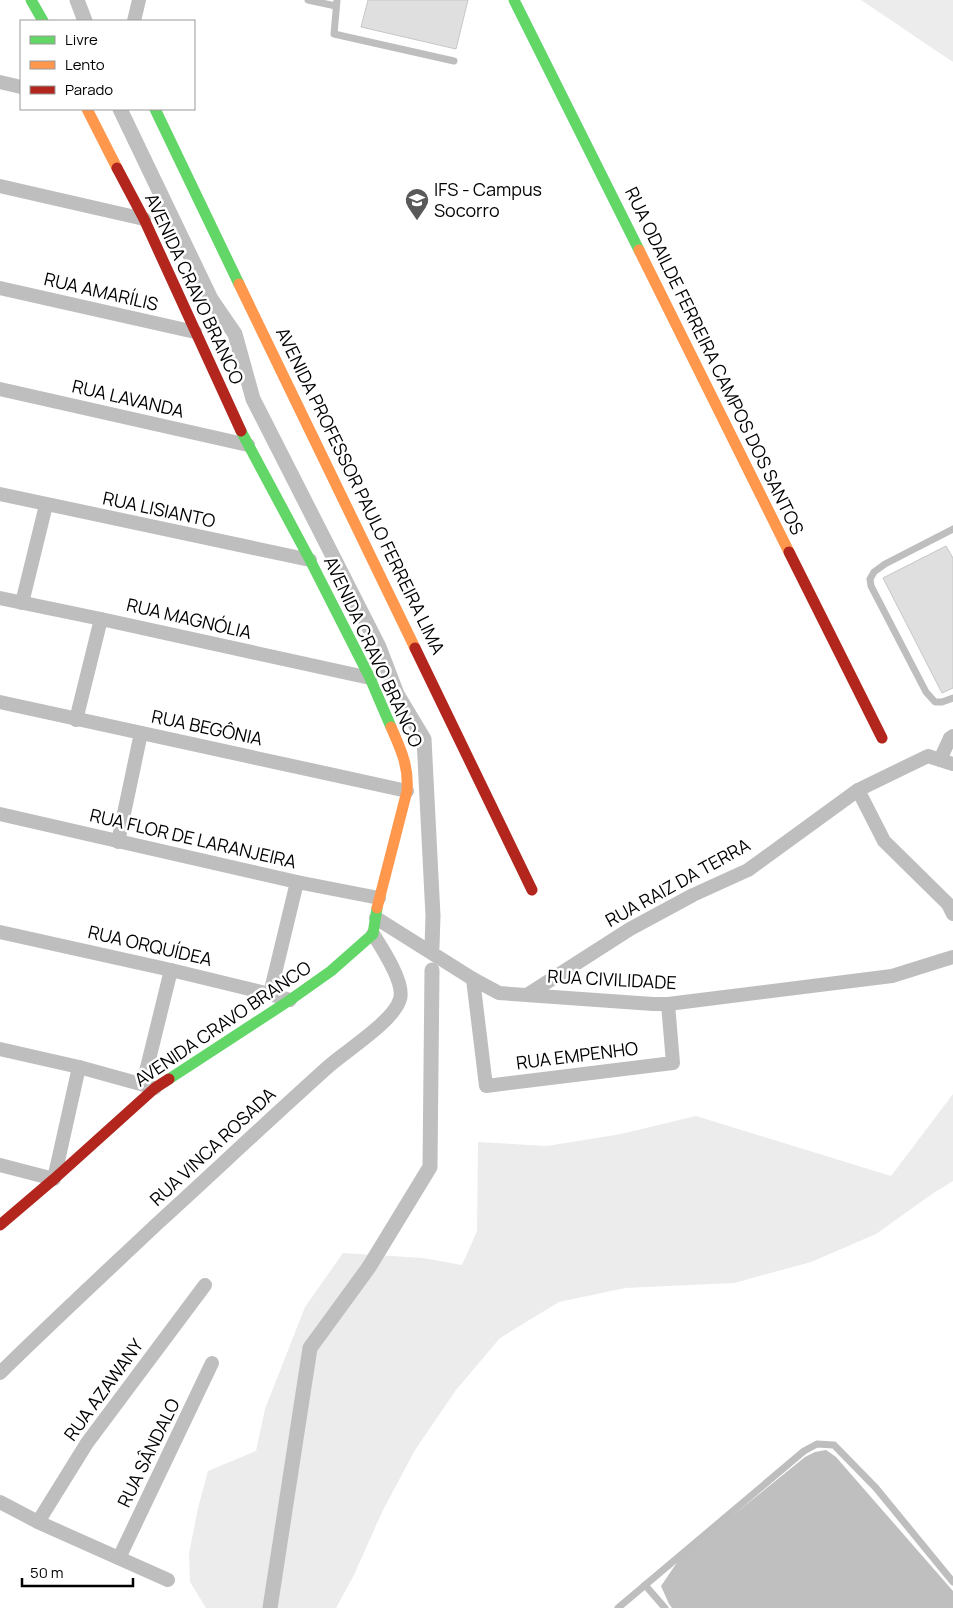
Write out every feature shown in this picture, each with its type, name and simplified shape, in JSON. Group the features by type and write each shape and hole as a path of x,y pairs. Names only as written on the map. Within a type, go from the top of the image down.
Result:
{"street":[{"path":"31,0 42,20"},
{"path":"134,20 139,0"},
{"name":"RUA ODAILDE FERREIRA CAMPOS DOS SANTOS","path":"514,0 882,738"},
{"path":"0,82 20,87"},
{"name":"AVENIDA CRAVO BRANCO","path":"0,1225 54,1179 149,1086 290,1000 331,970 373,934 379,898 406,791 407,774 404,756 370,678 310,560 248,445 144,219 88,110"},
{"name":"AVENIDA PROFESSOR PAULO FERREIRA LIMA","path":"155,110 532,890"},
{"path":"0,186 144,219"},
{"name":"RUA AMARÍLIS","path":"0,288 195,332"},
{"name":"RUA LAVANDA","path":"0,389 248,445"},
{"name":"RUA LISIANTO","path":"0,494 310,560"},
{"path":"22,603 46,505"},
{"name":"RUA MAGNÓLIA","path":"0,598 370,678"},
{"path":"76,720 101,619"},
{"name":"RUA BEGÔNIA","path":"0,702 406,791"},
{"path":"118,842 141,733"},
{"path":"947,762 950,738 953,736"},
{"name":"RUA RAIZ DA TERRA","path":"527,995 630,929 693,895 748,870 858,790 928,756 947,762"},
{"path":"858,790 884,841 951,903"},
{"name":"RUA FLOR DE LARANJEIRA","path":"0,814 297,882 379,898"},
{"path":"270,994 297,882"},
{"name":"RUA CIVILIDADE","path":"376,918 473,979 499,993 527,995 668,1004 892,976 953,957"},
{"name":"RUA ORQUÍDEA","path":"0,932 171,970 290,1000"},
{"name":"RUA VINCA ROSADA","path":"0,1373 273,1116 395,1010 401,996 399,986 394,970 373,934"},
{"path":"0,1049 79,1067 149,1086 171,970"},
{"name":"RUA EMPENHO","path":"473,979 486,1086 673,1063 668,1004"},
{"path":"0,1165 54,1179 79,1067"},
{"name":"RUA AZAWANY","path":"38,1522 87,1443 205,1285"},
{"name":"RUA SÂNDALO","path":"119,1558 212,1364"},
{"path":"0,1502 38,1522 168,1580"}],"lane":[{"path":"308,0 336,3 334,34 454,61"},
{"path":"953,529 885,564 874,572 870,578 871,586 926,692 935,702 942,702 953,698"},
{"path":"618,1608 804,1451 817,1444 834,1446 847,1458 876,1488 953,1582"},
{"path":"645,1585 665,1608"}],"shaded area":[{"path":"861,0 953,0 953,62"},
{"path":"953,1094 953,1181 876,1234 811,1262 734,1283 625,1288 559,1302 500,1338 456,1390 415,1450 383,1510 354,1575 336,1608 206,1608 190,1582 189,1554 208,1471 256,1451 265,1409 305,1307 343,1253 423,1258 462,1265 477,1231 478,1142 547,1146 621,1134 696,1116 891,1176"},
{"path":"826,1450 836,1457 953,1591 953,1608 672,1608 661,1586 680,1558 805,1457 815,1452"}],"building":[{"path":"368,0 468,0 456,49 361,27"},
{"path":"946,546 953,558 953,688 942,693 883,578"}],"waterway":[{"path":"77,0 85,20"},
{"path":"120,110 211,299 235,334 253,399 379,647 397,694 424,739 433,916 432,947"},
{"path":"270,1608 310,1348 369,1267 430,1167 432,970"}],"traffic: fast":[{"path":"31,0 42,20"},
{"path":"514,0 639,250"},
{"path":"155,110 239,284"},
{"path":"241,431 370,678 391,727"},
{"path":"169,1079 331,971 373,934 377,908"}],"traffic: slow":[{"path":"88,110 117,168"},
{"path":"639,250 789,552"},
{"path":"239,284 415,648"},
{"path":"377,908 407,791 407,774 401,751 391,727"}],"traffic: jam":[{"path":"117,168 144,219 241,431"},
{"path":"789,552 882,738"},
{"path":"415,648 532,890"},
{"path":"0,1225 155,1088 169,1079"}],"place":[{"name":"IFS - Campus Socorro","path":"417,221"}]}
